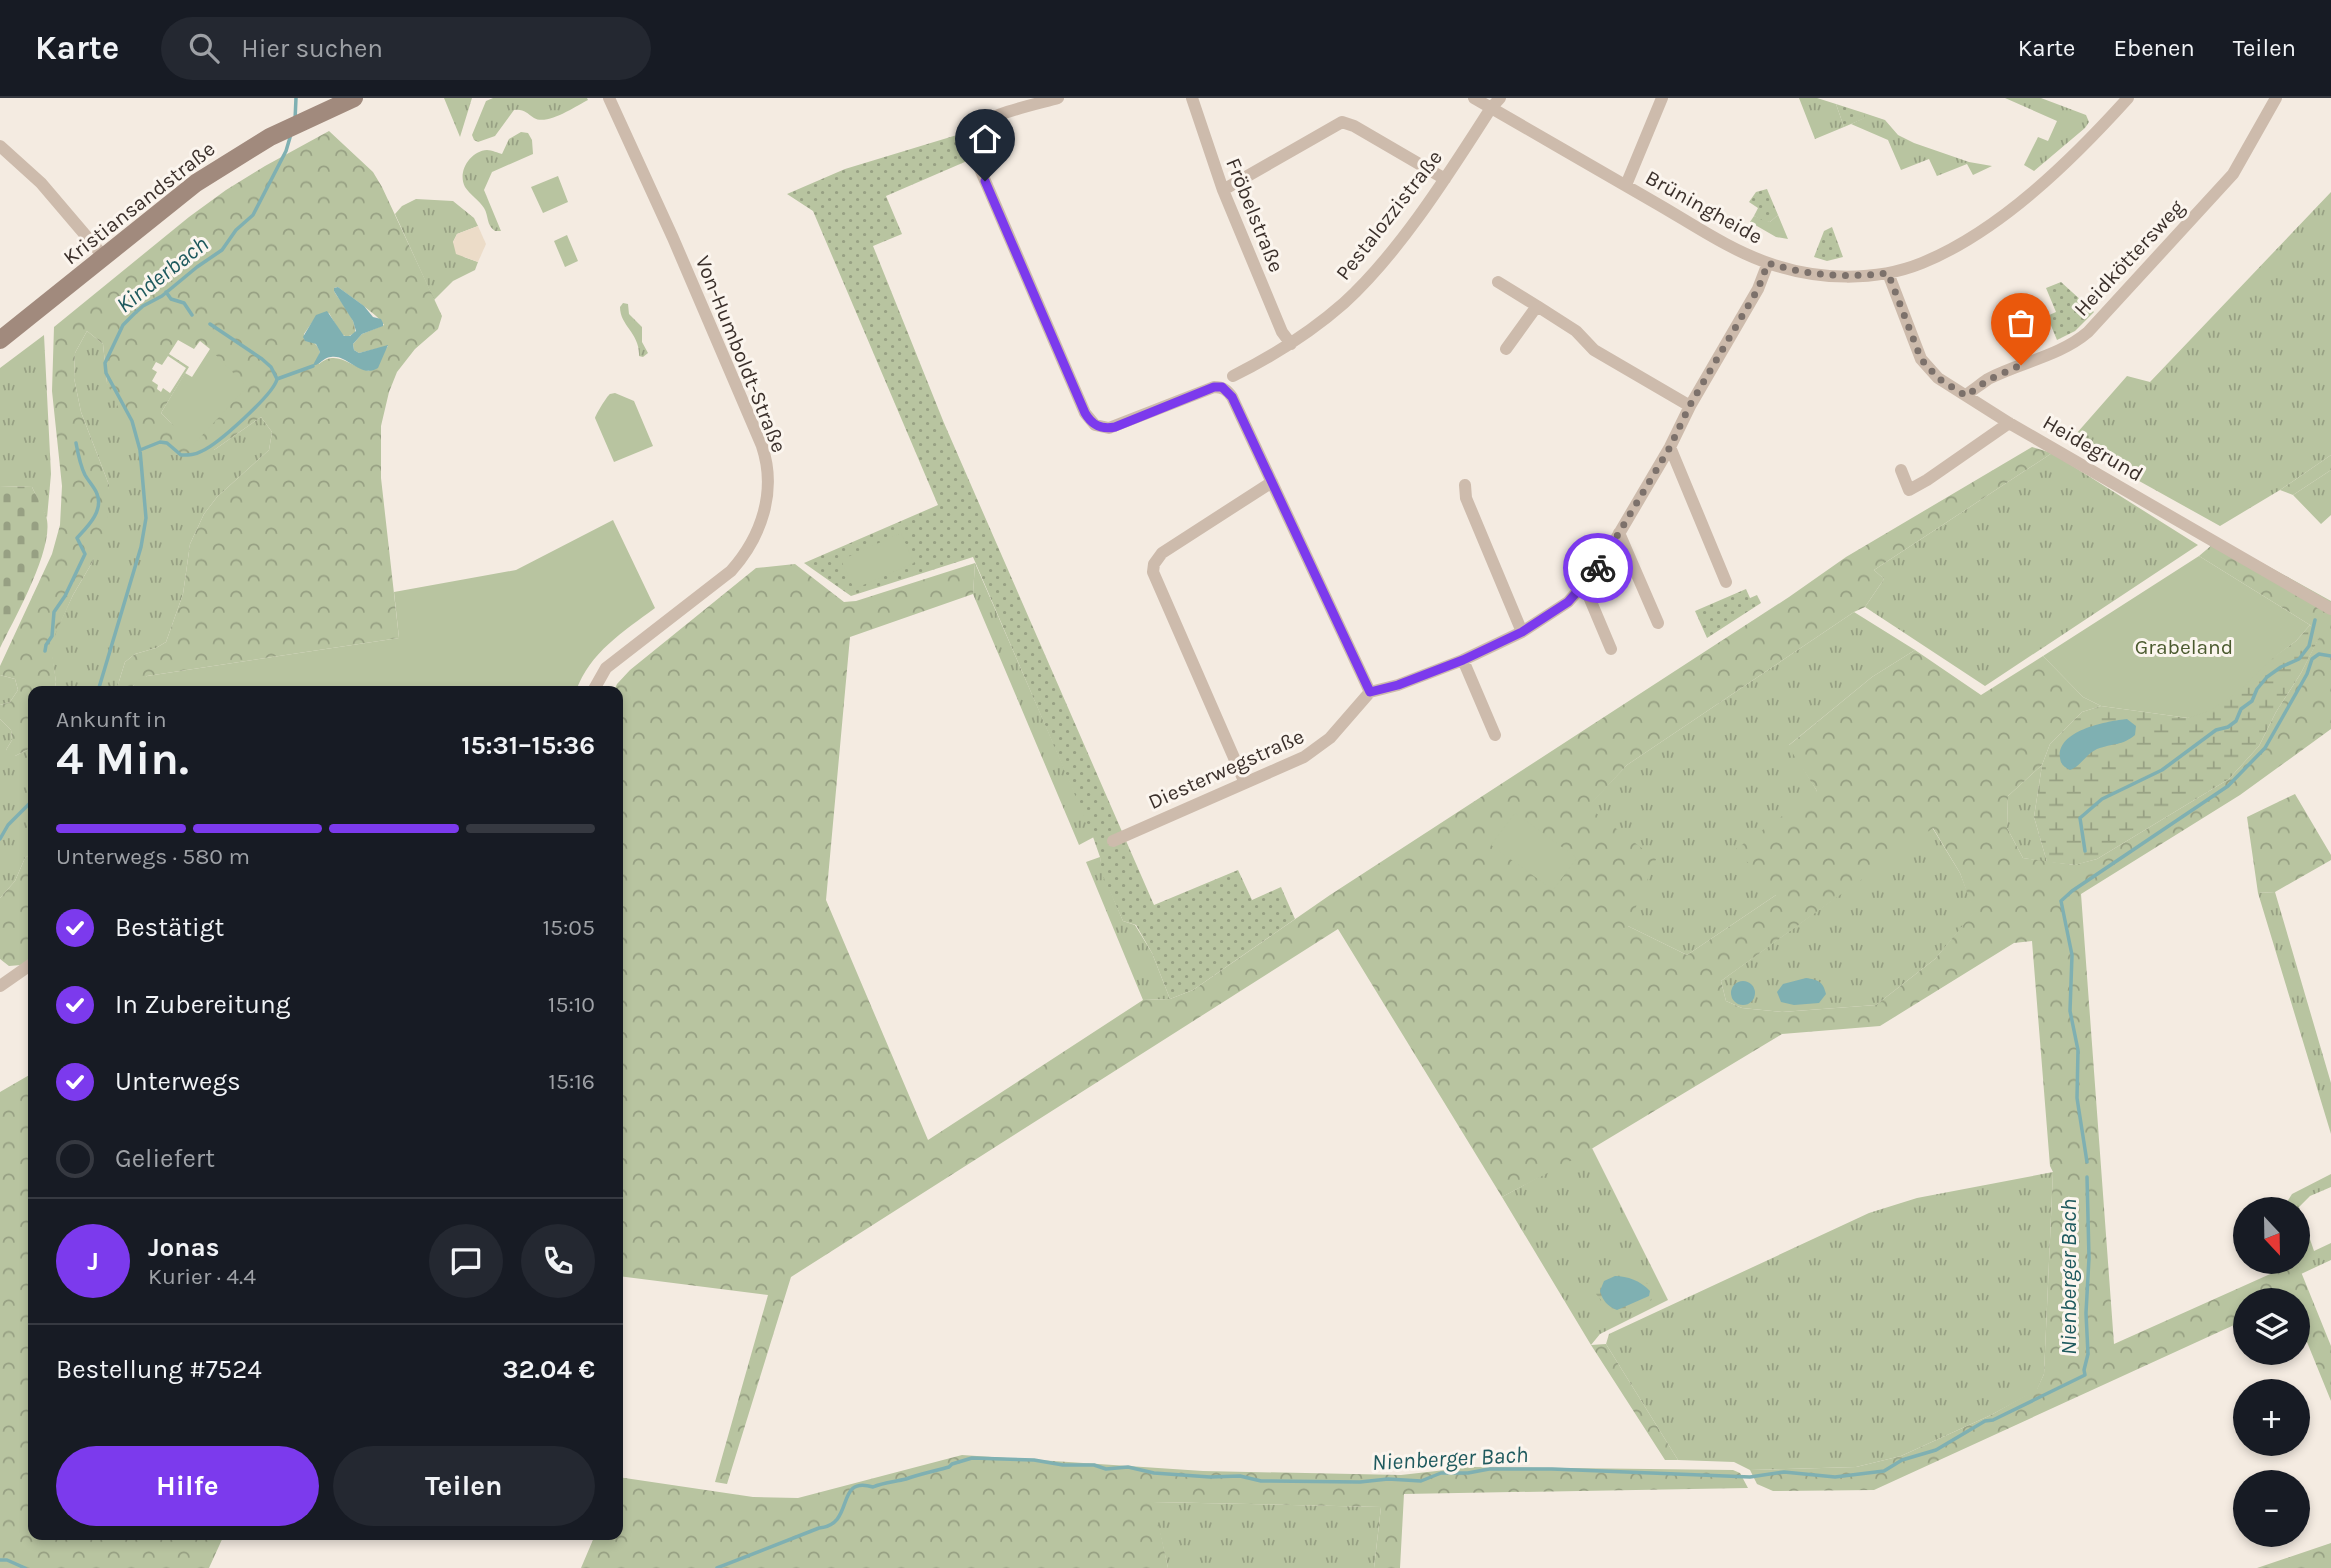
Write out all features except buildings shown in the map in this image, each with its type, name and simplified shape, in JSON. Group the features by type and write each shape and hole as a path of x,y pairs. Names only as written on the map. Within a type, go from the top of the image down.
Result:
{"street":[{"name":"Kristiansandstraße","path":"0,340 196,183 282,131 354,98"},
{"name":"Von-Humboldt-Straße","path":"596,686 606,668 731,571 740,561 757,534 766,508 768,492 762,446 610,98"},
{"path":"1058,98 995,116 981,125 974,142 977,162 1085,413 1091,422 1104,428 1115,427 1201,391 1222,387 1232,397 1370,692 1398,685 1463,660 1522,632 1568,602 1584,585 1600,566 1670,447 1690,405 1758,289 1768,263"},
{"name":"Fröbelstraße","path":"1192,98 1223,190 1282,332 1291,344"},
{"name":"Brüningheide","path":"1474,98 1739,251 1768,263 1823,276 1888,273 1927,260 1991,223 2058,168 2128,98"},
{"name":"Pestalozzistraße","path":"1233,376 1291,344 1351,296 1394,247 1445,179 1500,98"},
{"path":"1626,186 1662,98"},
{"name":"Heidköttersweg","path":"1966,396 1988,380 2077,341 2088,332 2233,174 2276,98"},
{"path":"1223,190 1342,122 1354,126 1445,179"},
{"path":"0,146 41,183 104,257"},
{"name":"Heidegrund","path":"1888,273 1921,359 1938,378 2009,423 2331,609"},
{"path":"1498,282 1576,331 1594,349 1690,405"},
{"path":"1506,349 1538,306"},
{"path":"1901,470 1909,490 2009,423"},
{"path":"1670,447 1726,582"},
{"path":"1245,783 1153,572 1154,564 1162,553 1272,482"},
{"path":"1465,485 1466,498 1522,632"},
{"path":"1619,533 1658,623"},
{"path":"1584,585 1611,649"},
{"path":"1463,660 1494,735"},
{"name":"Diesterwegstraße","path":"1113,841 1287,766 1316,750 1336,733 1370,692"},
{"path":"0,986 28,966"}],"green space":[{"path":"444,98 472,98 460,137"},
{"path":"493,98 588,100 561,114 540,120 523,111 514,110 495,136 478,142 472,135 486,101"},
{"path":"1799,98 1817,98 1836,104 1844,127 1815,139"},
{"path":"2005,98 2041,98 2086,115 2089,122 2034,171 2024,165 2038,137 2048,141 2057,121"},
{"path":"1836,104 1864,113 1865,118 1844,127"},
{"path":"1864,113 1885,120 1898,135 1914,143 1969,162 1992,166 1973,175 1967,164 1937,176 1929,159 1901,170 1888,140 1851,124 1864,118"},
{"path":"329,131 373,172 442,316 438,329 415,349 397,372 381,426 381,478 399,638 147,676 133,686 118,686 125,662 135,654 166,642 183,594 190,544 204,514 217,497 269,450 272,432 261,417 214,450 195,455 173,455 149,445 125,422 107,383 103,344 87,331 75,353 74,378 81,412 109,485 107,522 93,561 73,595 51,644 55,686 28,686 28,750 7,757 6,750 12,740 11,730 0,719 0,705 10,702 18,690 15,679 0,675 0,666 52,554 60,525 62,486 52,391 54,327 226,190","holes":["338,287 371,311 384,325 362,334 353,344 354,350 359,353 388,346 369,371 337,358 319,364 318,347 313,342 305,341 304,334 313,321 329,313 341,334 347,337 355,333 351,317 334,288","178,340 194,349 200,341 210,349 193,445 161,413 189,367 169,354","168,356 186,368 170,393 163,388 161,392 157,389 158,385 152,381 157,372 152,369 156,362 162,365"]},
{"path":"521,132 528,133 532,140 533,154 492,172 484,190 501,231 495,231 490,226 484,208 465,187 464,169 470,158 481,151 489,150 502,154 509,139"},
{"path":"957,135 967,161 886,196 902,234 873,246 944,423 1154,905 1238,870 1252,900 1281,887 1295,919 1193,990 1170,999 1152,953 1136,925 1123,921 1102,874 1093,837 973,557 851,596 804,563 938,505 813,211 787,194 845,169"},
{"path":"558,176 568,202 543,213 531,187"},
{"path":"1767,189 1778,215 1770,222 1754,216 1758,208 1749,202 1756,192"},
{"path":"2331,192 2331,455 2220,526 2069,442 2127,376 2150,382"},
{"path":"416,199 453,201 474,218 478,226 457,234 453,242 464,257 478,262 475,270 453,281 434,300 395,214 402,206"},
{"path":"1778,215 1788,239 1776,237 1750,222 1754,216 1770,222"},
{"path":"1832,227 1843,257 1827,261 1814,257 1824,231"},
{"path":"567,235 578,261 565,267 554,241"},
{"path":"2061,282 2094,312 2075,331 2057,340 2047,316 2056,312 2046,288"},
{"path":"623,303 628,304 629,314 642,327 642,342 648,353 643,357 639,356 636,341 621,314 620,307"},
{"path":"87,331 103,344 107,383 214,450 261,417 272,432 269,450 217,497 204,514 190,544 183,594 166,642 135,654 125,662 118,686 55,686 50,644 73,595 93,561 109,485 81,412 74,378 75,353"},
{"path":"44,335 51,474 47,518 32,487 0,486 0,368"},
{"path":"210,349 247,387 193,445 161,413 185,373 192,377"},
{"path":"615,393 634,401 653,446 614,462 595,418 609,395"},
{"path":"2032,447 2052,453 1874,570 1884,579 1865,607 1627,765 1588,807 1656,859 1628,926 1687,955 1776,895 1736,849 1817,791 1788,746 1872,677 1915,650 1981,695 2043,656 2083,697 2101,706 2082,712 2050,744 2042,765 2008,796 2007,828 2023,858 2074,865 2097,859 2229,779 2259,746 2319,637 2310,625 2199,556 2219,539 2331,601 2331,729 2240,795 2081,894 2114,1344 2233,1291 2233,1325 1874,1490 1773,1491 1757,1484 1750,1470 1856,1467 1901,1456 1991,1415 2037,1389 2044,1374 2053,1172 2050,1166 2032,941 2014,943 1880,1026 1782,1034 1578,1157 1502,1197 1338,929 791,1277 727,1484 715,1482 768,1295 623,1277 623,686 616,686 630,670 756,568 795,564 844,602 856,601 975,563 973,594 850,637 826,900 928,1140 1143,1000 1170,999 1193,990 1330,895 1789,597 1846,557","holes":["1933,828 1960,873 1974,912 1935,959 1876,1005 1782,1012 1742,1008 1726,1001 1721,981"]},
{"path":"2052,453 2198,545 1985,686 1865,607 1884,579 1874,570"},
{"path":"2331,455 2331,470 2293,495 2280,490"},
{"path":"2331,470 2331,515 2321,524 2293,495"},
{"path":"0,486 32,487 45,512 47,529 40,563 0,648"},
{"path":"613,520 655,608 599,654 578,686 134,686 147,676 399,638 394,592 516,570"},
{"path":"901,533 914,563 854,589 841,560"},
{"name":"Grabeland","path":"2199,556 2310,625 2296,641 2272,659 2237,693 2209,711 2188,718 2101,706 2083,697 2043,656"},
{"path":"975,563 1094,837 1079,845 973,594"},
{"path":"1746,589 1750,598 1757,595 1761,603 1707,638 1695,611"},
{"path":"1854,612 1915,650 1872,677 1789,745 1817,791 1776,895 1687,955 1628,926 1587,807 1627,765"},
{"path":"2310,625 2320,636 2301,673 2276,712 2259,746 2229,779 2097,859 2075,865 2047,862 2034,817 2042,765 2050,744 2082,712 2101,706 2188,718 2296,641"},
{"path":"0,675 15,679 18,690 10,702 0,705"},
{"path":"0,719 11,730 12,740 6,750 15,756 28,750 28,856 15,881 0,898"},
{"path":"2042,765 2034,817 2047,862 2023,858 2007,828 2008,796"},
{"path":"2295,794 2331,855 2331,860 2275,892 2258,893 2247,817"},
{"path":"1515,813 1577,858 1553,890 1491,845"},
{"path":"1932,827 1960,873 1975,912 1935,959 1876,1005 1782,1012 1742,1008 1726,1001 1721,981"},
{"path":"28,856 28,960 21,965 9,966 0,959 0,898 15,881"},
{"path":"1100,857 1103,874 1123,921 1135,925 1152,953 1170,999 1143,1000 1086,862"},
{"path":"2275,892 2331,1083 2331,1134 2258,893"},
{"path":"28,1076 28,1540 222,1540 209,1568 0,1568 0,1092"},
{"path":"1592,1148 1668,1300 1600,1334 1591,1345 1502,1197"},
{"path":"2053,1172 2044,1374 2037,1390 1991,1415 1901,1456 1856,1467 1750,1470 1734,1462 1678,1460 1606,1344 1609,1334 1869,1213 1917,1198"},
{"path":"2331,1174 2331,1187 2309,1197 2290,1197"},
{"path":"2310,1239 2314,1251 2331,1243 2331,1260 2310,1270"},
{"path":"1619,1270 1647,1283 1654,1297 1634,1308 1612,1313 1596,1294 1604,1280"},
{"path":"2270,1274 2302,1274 2308,1288 2239,1288"},
{"path":"2310,1294 2331,1346 2331,1401 2310,1349"},
{"path":"1606,1344 1678,1460 1665,1460 1591,1345"},
{"path":"962,1455 1203,1471 1401,1475 1472,1467 1733,1470 1740,1473 1748,1488 1404,1494 1400,1568 1374,1568 1381,1507 1154,1502 1168,1568 581,1568 593,1540 623,1540 623,1478 753,1497 798,1498"},
{"path":"1153,1502 1381,1507 1374,1568 1168,1568"},
{"path":"2331,1543 2331,1568 2257,1568"}],"shaded area":[{"path":"478,226 486,244 478,262 456,254 453,242 457,234"}],"water":[{"path":"338,287 383,323 383,326 362,334 353,344 354,350 359,353 388,345 378,368 372,371 360,369 337,357 329,357 313,365 320,352 316,344 305,341 303,337 316,315 327,311 344,336 350,336 356,331 353,321 334,291 334,288"},
{"path":"2127,719 2136,726 2135,735 2130,739 2097,749 2070,770 2064,767 2060,758 2061,748 2066,740 2096,725"},
{"path":"1806,978 1822,984 1826,994 1819,1003 1794,1005 1781,1002 1777,992 1783,984"},
{"path":"1743,981 1754,988 1755,993 1748,1004 1743,1005 1732,998 1731,993 1738,982"},
{"path":"1615,1276 1638,1282 1650,1291 1649,1296 1617,1310 1611,1307 1600,1291 1604,1281"}],"waterway":[{"name":"Kinderbach","path":"295,120 296,98"},
{"name":"Kinderbach","path":"99,686 141,547 146,518 140,450 132,421 106,373 105,363 123,325 143,306 162,296 222,250 236,230 253,215 286,151 291,134"},
{"path":"166,292 171,299 184,303 192,315"},
{"path":"140,450 160,442 167,443 181,455 210,447 256,407 274,386 277,379 271,367 210,324"},
{"path":"277,379 313,366"},
{"path":"45,651 52,636 54,612 65,596 85,554 77,538 93,518 99,500 83,471 76,443"},
{"path":"2085,851 2080,818 2102,799 2162,770 2216,730 2228,727 2236,721 2241,709 2252,701 2257,689 2267,677 2299,659 2309,646 2315,620"},
{"name":"Nienberger Bach","path":"2087,1162 2077,1098 2078,1050 2070,1011 2072,955 2061,901 2228,786 2265,748 2307,674 2312,659 2319,654 2331,656"},
{"name":"Kinderbach","path":"0,839 8,825 28,805"},
{"name":"Nienberger Bach","path":"717,1568 830,1525 838,1519 853,1488 861,1485 873,1487 906,1479 972,1458 1034,1460 1063,1465 1094,1465 1106,1469 1128,1467 1154,1473 1240,1476 1261,1481 1421,1481 1441,1473 1468,1473 1489,1469 1750,1477 1784,1472 1835,1477 1884,1471 1902,1460 1936,1450 1985,1421 1993,1420 2085,1375 2088,1354 2086,1313 2089,1258 2087,1177"},
{"name":"Nienberger Bach","path":"0,1560 7,1560 25,1568"}],"way so far":[{"path":"1598,568 1670,447 1690,405 1758,289 1768,263 1823,276 1888,273 1921,359 1938,378 1966,396 1988,380 2021,365"}],"route":[{"path":"985,181 1091,422 1104,428 1115,427 1201,391 1214,387 1227,390 1370,692 1398,685 1463,660 1522,632 1568,602 1598,568"}]}
